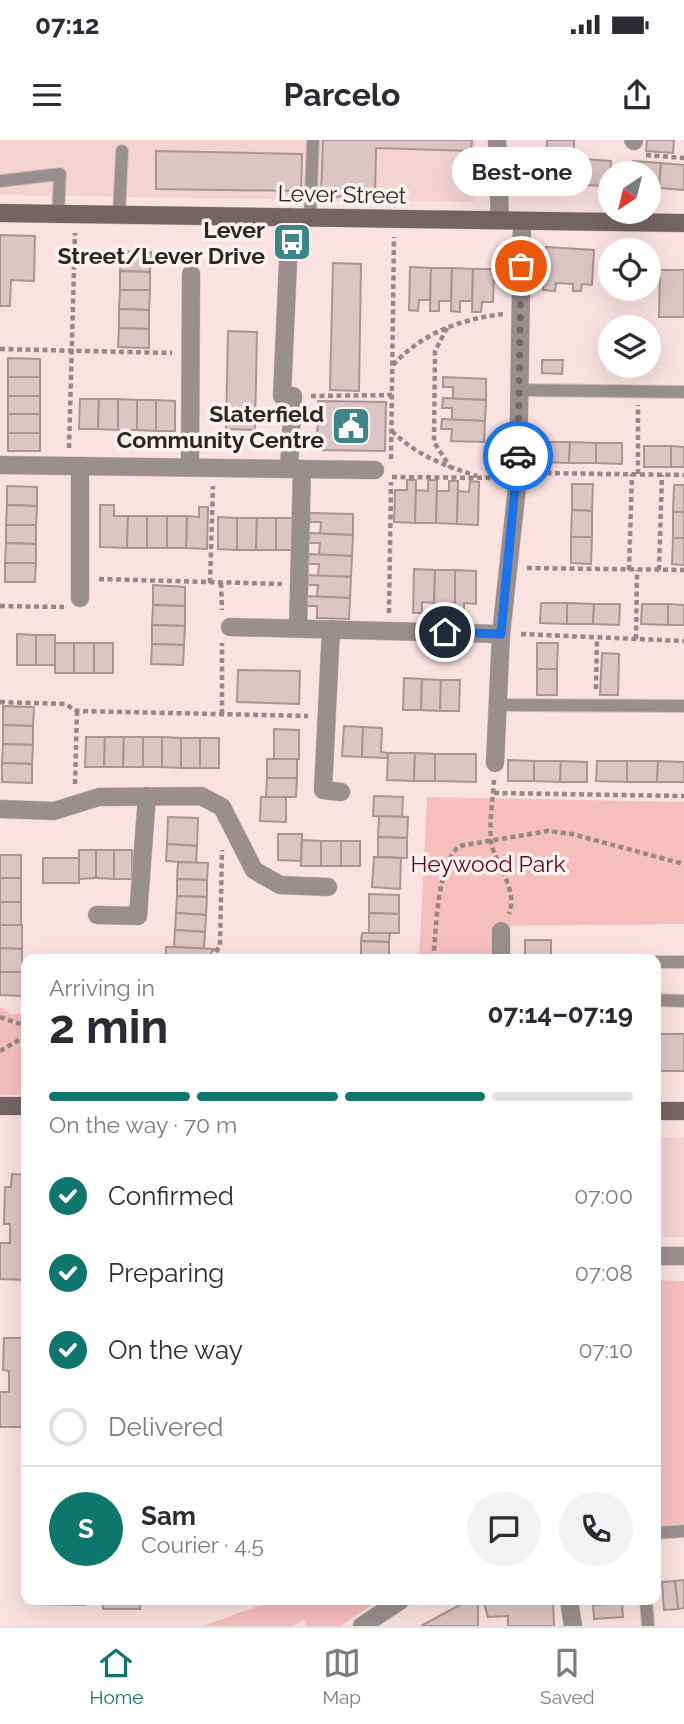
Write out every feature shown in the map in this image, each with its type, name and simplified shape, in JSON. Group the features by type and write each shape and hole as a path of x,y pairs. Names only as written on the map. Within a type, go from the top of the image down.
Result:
{"street":[{"path":"497,140 500,220"},
{"name":"Lever Street","path":"0,213 684,223"},
{"path":"290,218 282,396 293,396 298,628"},
{"path":"495,763 501,634 518,475 522,221"},
{"path":"190,467 191,274"},
{"path":"0,465 296,469 383,473"},
{"path":"74,466 80,598"},
{"path":"225,627 501,634"},
{"path":"331,629 323,790 341,792"},
{"path":"97,915 138,916 147,796"},
{"path":"0,809 54,811 99,797 201,796 222,807 254,870 280,885 328,887"},
{"path":"501,931 501,954"},
{"path":"0,1105 21,1106"},
{"path":"661,1111 684,1111"},
{"path":"661,1255 684,1256"},
{"path":"362,1626 394,1605"},
{"path":"570,1605 573,1626"}],"lane":[{"path":"310,218 313,140"},
{"path":"119,215 122,151"},
{"path":"0,181 60,174 67,214"},
{"path":"520,390 684,392"},
{"path":"499,705 684,706"},
{"path":"661,961 684,962"},
{"path":"661,1000 684,1001"},
{"path":"661,1533 684,1531"},
{"path":"646,1605 648,1626"}],"path":[{"path":"634,140 641,146 641,154 684,158"},
{"path":"67,214 74,466"},
{"path":"389,631 383,473 391,431 394,219"},
{"path":"392,366 415,345 447,328 489,316 521,311"},
{"path":"447,328 435,351 434,442 450,467"},
{"path":"0,349 190,353"},
{"path":"629,570 638,391"},
{"path":"293,396 392,395"},
{"path":"391,431 414,450 450,467 485,478"},
{"path":"210,583 213,468"},
{"path":"383,473 485,478 518,475 684,475"},
{"path":"659,570 662,475"},
{"path":"508,568 684,570"},
{"path":"636,639 637,570"},
{"path":"80,578 299,585"},
{"path":"221,583 225,627 222,714"},
{"path":"0,606 80,607 80,598"},
{"path":"501,634 684,642"},
{"path":"596,706 597,638"},
{"path":"0,702 65,704 77,711 327,717"},
{"path":"74,805 77,711"},
{"path":"495,763 491,842 504,872 512,907 501,931"},
{"path":"494,793 684,796"},
{"path":"434,954 444,874 449,856 459,846 491,842 521,833 572,834 684,864"},
{"path":"214,954 220,946 222,849"},
{"path":"0,1017 21,1024"},
{"path":"0,1051 21,1039"}],"shaded area":[{"path":"0,140 476,140 474,202 0,195"},
{"path":"661,1138 684,1138 684,1237 661,1237"}],"green space":[{"name":"Heywood Park","path":"427,797 684,802 684,924 496,926 495,954 419,954"},
{"path":"0,1007 11,1014 21,1014 21,1095 0,1095"},
{"path":"661,1280 684,1281 684,1524 661,1525"},
{"path":"261,1605 372,1605 340,1626 306,1626 304,1620 292,1626 203,1626"}],"building":[{"path":"323,140 472,140 471,151 376,148 375,198 321,196"},
{"path":"547,140 574,140 574,150 547,148"},
{"path":"647,140 674,140 673,153 646,151"},
{"path":"156,151 302,154 301,191 156,189"},
{"path":"583,159 611,161 598,161 598,186 581,185"},
{"path":"561,161 583,162 581,188 560,186"},
{"path":"662,163 684,165 684,190 662,188"},
{"path":"0,235 35,236 34,281 11,280 10,306 0,306"},
{"path":"546,247 594,250 592,285 582,284 581,291 573,291 573,284 556,283 555,291 543,290"},
{"path":"121,251 151,252 150,272 120,271"},
{"path":"333,263 361,264 359,391 330,390"},
{"path":"410,267 431,268 430,300 419,300 418,311 409,310"},
{"path":"431,268 452,268 451,301 439,301 439,311 430,311"},
{"path":"452,268 473,269 472,301 460,301 460,312 451,311"},
{"path":"473,269 494,269 493,302 482,302 481,312 472,312"},
{"path":"661,270 684,270 684,317 659,315"},
{"path":"120,271 150,272 150,290 120,290"},
{"path":"120,290 150,290 149,310 119,309"},
{"path":"119,309 149,310 149,329 119,328"},
{"path":"119,328 149,329 149,348 118,347"},
{"path":"228,331 257,332 255,430 226,429"},
{"path":"8,358 40,359 40,377 8,377"},
{"path":"542,360 563,360 562,374 542,373"},
{"path":"8,377 40,377 40,396 8,396"},
{"path":"443,377 486,379 486,400 453,399 453,387 443,387"},
{"path":"8,396 40,396 40,414 8,414"},
{"path":"443,398 486,400 485,421 452,420 452,408 442,408"},
{"path":"80,399 99,399 98,429 79,429"},
{"path":"99,399 118,399 118,430 98,429"},
{"path":"118,399 137,400 137,430 118,430"},
{"path":"137,400 156,400 156,431 137,430"},
{"path":"156,400 175,401 175,431 156,431"},
{"name":"Slaterfield Community Centre","path":"318,401 386,402 385,451 317,450"},
{"path":"8,414 40,414 40,433 8,433"},
{"path":"442,419 485,421 484,442 451,441 452,429 441,429"},
{"path":"8,433 40,433 40,451 8,451"},
{"path":"543,442 570,442 569,463 543,462"},
{"path":"570,442 596,443 596,463 569,463"},
{"path":"596,443 622,443 622,464 596,463"},
{"path":"644,446 671,446 671,467 644,467"},
{"path":"671,446 684,447 684,467 671,467"},
{"path":"407,480 416,480 415,523 394,522 395,490 407,490"},
{"path":"428,480 437,480 436,523 415,523 416,490 428,491"},
{"path":"449,481 458,481 457,524 436,523 437,491 449,491"},
{"path":"470,481 479,482 478,525 457,524 458,491 469,492"},
{"path":"572,484 593,484 592,511 572,510"},
{"path":"674,485 684,485 684,512 673,512"},
{"path":"7,486 37,487 37,506 7,505"},
{"path":"7,505 37,506 36,525 6,525"},
{"path":"100,505 114,505 114,516 128,516 127,548 100,547"},
{"path":"199,507 208,507 207,549 186,548 187,516 199,517"},
{"path":"572,510 592,511 592,537 571,537"},
{"path":"673,512 684,512 684,538 673,538"},
{"path":"310,513 353,514 353,535 320,534 321,522 310,522"},
{"path":"128,516 147,516 147,548 127,548"},
{"path":"147,516 167,516 167,548 147,548"},
{"path":"167,516 187,516 186,548 167,548"},
{"path":"218,517 237,518 237,550 218,549"},
{"path":"237,518 257,518 256,550 237,550"},
{"path":"257,518 276,518 276,550 256,550"},
{"path":"276,518 296,518 295,550 276,550"},
{"path":"6,525 36,525 36,544 6,543"},
{"path":"310,533 353,535 352,556 319,555 320,543 309,543"},
{"path":"571,537 592,537 591,564 571,563"},
{"path":"673,538 684,538 684,565 672,564"},
{"path":"6,543 36,544 36,563 5,563"},
{"path":"309,554 352,556 351,577 318,576 319,564 308,564"},
{"path":"5,563 36,563 35,582 5,582"},
{"path":"414,569 435,570 434,603 422,602 422,613 413,613"},
{"path":"435,570 455,570 455,603 443,603 443,613 434,613"},
{"path":"455,570 476,571 476,604 464,603 464,614 455,613"},
{"path":"308,575 351,577 350,598 317,597 318,585 308,585"},
{"path":"153,585 185,587 185,606 153,605"},
{"path":"307,596 350,598 349,619 317,618 317,606 307,606"},
{"path":"541,603 567,603 567,624 540,623"},
{"path":"567,603 594,604 593,624 567,624"},
{"path":"594,604 620,604 619,625 593,624"},
{"path":"642,604 668,604 668,625 641,624"},
{"path":"668,604 684,605 684,625 668,625"},
{"path":"153,605 185,606 185,626 152,625"},
{"path":"152,625 185,626 184,645 152,644"},
{"path":"17,634 36,635 36,665 17,665"},
{"path":"36,635 55,635 55,665 36,665"},
{"path":"55,643 74,643 74,673 55,673"},
{"path":"74,643 94,643 94,673 74,673"},
{"path":"94,643 113,643 113,673 94,673"},
{"path":"537,643 558,643 557,669 537,669"},
{"path":"152,644 184,645 183,665 151,664"},
{"path":"602,653 619,654 618,695 600,695"},
{"path":"537,669 557,669 557,695 537,695"},
{"path":"238,670 300,671 299,704 237,702"},
{"path":"404,678 422,679 421,710 403,710"},
{"path":"422,679 441,680 440,711 421,710"},
{"path":"441,680 460,680 459,711 440,711"},
{"path":"3,706 34,707 33,726 3,725"},
{"path":"3,725 33,726 33,745 3,744"},
{"path":"344,726 363,727 362,757 342,756"},
{"path":"363,727 382,728 381,752 388,753 388,758 362,757"},
{"path":"274,729 299,730 299,759 274,759"},
{"path":"86,737 105,737 104,767 85,767"},
{"path":"105,737 124,737 123,767 104,767"},
{"path":"124,737 143,737 143,767 123,767"},
{"path":"143,737 162,737 162,767 143,767"},
{"path":"162,737 181,738 181,768 162,767"},
{"path":"181,738 200,738 200,768 181,768"},
{"path":"200,738 219,738 219,768 200,768"},
{"path":"3,744 33,745 32,764 2,763"},
{"path":"388,753 415,753 414,781 387,780"},
{"path":"415,753 435,754 435,781 414,781"},
{"path":"435,754 476,754 476,782 435,781"},
{"path":"267,759 297,759 297,778 267,778"},
{"path":"508,760 534,761 534,781 508,781"},
{"path":"534,761 561,761 560,782 534,781"},
{"path":"561,761 587,762 587,782 560,782"},
{"path":"597,761 627,761 627,782 596,781"},
{"path":"627,761 658,761 657,782 627,782"},
{"path":"658,761 684,762 684,782 657,782"},
{"path":"2,763 32,764 32,783 2,782"},
{"path":"267,778 297,778 296,797 266,797"},
{"path":"374,796 403,797 402,817 373,816"},
{"path":"261,797 286,797 286,822 260,821"},
{"path":"379,816 408,817 407,838 378,837"},
{"path":"168,817 198,818 197,846 167,844"},
{"path":"278,834 302,834 301,861 278,860"},
{"path":"378,837 407,838 407,858 378,857"},
{"path":"302,840 321,841 321,866 301,866"},
{"path":"321,841 341,841 341,866 321,866"},
{"path":"341,841 360,841 360,866 341,866"},
{"path":"167,844 197,846 196,863 166,861"},
{"path":"79,850 96,850 96,878 79,879"},
{"path":"96,850 114,850 114,879 96,878"},
{"path":"114,850 132,850 132,879 114,879"},
{"path":"0,855 21,855 21,878 0,878"},
{"path":"374,857 401,858 400,889 372,887"},
{"path":"43,858 79,858 79,883 43,883"},
{"path":"178,862 208,863 207,880 177,879"},
{"path":"0,878 21,878 21,902 0,902"},
{"path":"177,879 207,880 207,897 177,896"},
{"path":"369,894 399,895 399,914 369,913"},
{"path":"177,896 207,897 206,915 176,913"},
{"path":"0,902 21,902 21,925 0,925"},
{"path":"176,913 206,915 205,932 175,930"},
{"path":"369,913 399,914 399,933 369,933"},
{"path":"0,925 22,925 22,949 0,948"},
{"path":"175,930 205,932 204,949 174,947"},
{"path":"362,933 390,933 389,942 361,941"},
{"path":"525,940 551,940 551,954 525,954"},
{"path":"361,941 389,942 389,954 361,954"},
{"path":"166,947 214,949 210,954 166,954"},
{"path":"0,948 22,949 21,972 0,972"},
{"path":"0,972 21,972 21,996 0,995"},
{"path":"661,1034 684,1034 684,1071 661,1071"},
{"path":"12,1174 21,1175 21,1280 0,1279 0,1243 10,1243 10,1224 4,1224 5,1187 11,1187"},
{"path":"4,1338 21,1338 21,1427 0,1427 0,1392 9,1392 9,1371 3,1370"},
{"path":"684,1580 684,1608 678,1609 675,1581"},
{"path":"675,1581 678,1609 664,1610 662,1582"},
{"path":"103,1605 140,1605 140,1609 103,1609"},
{"path":"460,1605 478,1605 478,1626 421,1626"},
{"path":"484,1605 553,1605 554,1626 508,1626 508,1616 488,1617"},
{"path":"593,1605 622,1605 623,1617 594,1619"}],"way so far":[{"path":"518,456 521,266"}],"place":[{"name":"Lever Street/Lever Drive","path":"292,242"},
{"name":"Best-one","path":"521,266"},
{"name":"Slaterfield Community Centre","path":"351,426"}],"route":[{"path":"445,632 501,634 518,456"}]}
